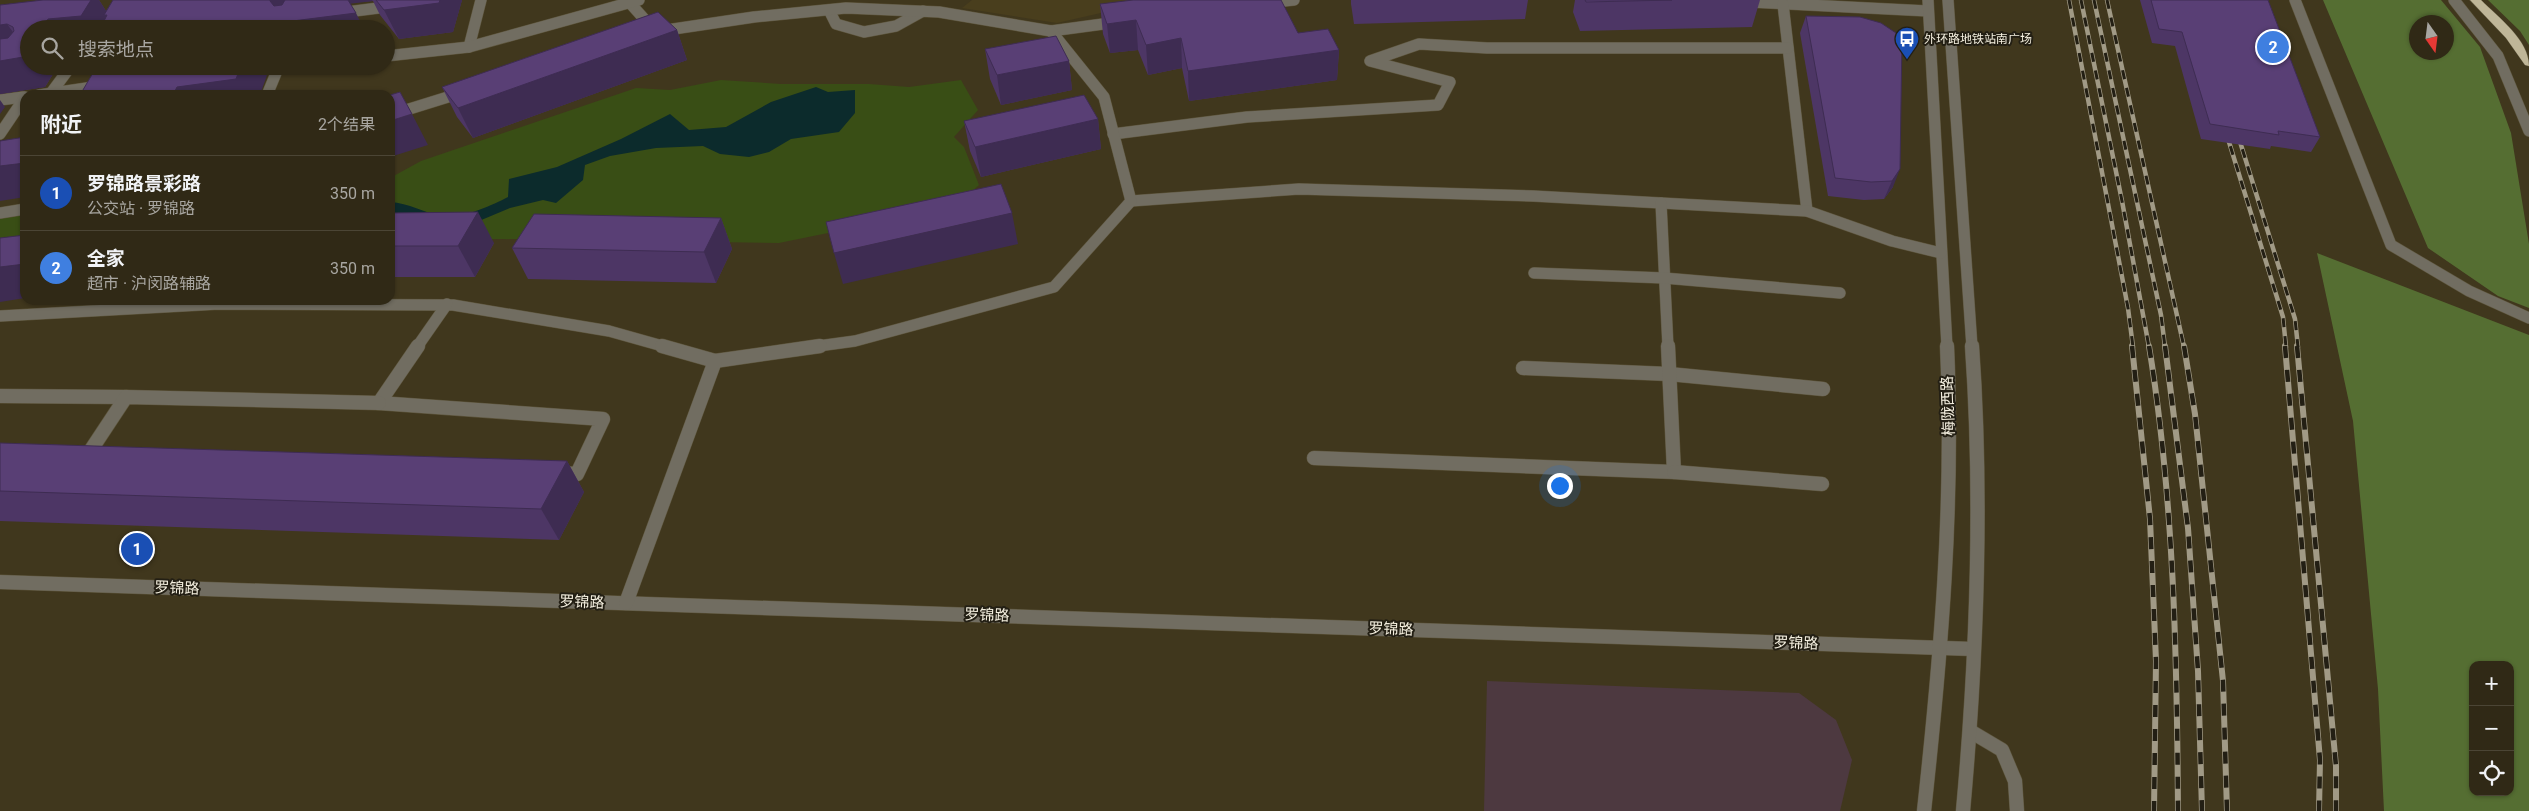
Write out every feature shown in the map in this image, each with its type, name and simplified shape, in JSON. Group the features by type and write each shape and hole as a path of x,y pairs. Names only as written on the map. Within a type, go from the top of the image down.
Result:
{"highway":[{"path":"2475,0 2510,36 2529,63"}],"street":[{"path":"469,48 481,0"},
{"path":"1257,4 1294,0"},
{"path":"1708,0 1783,4 1928,6"},
{"name":"梅陇西路","path":"1948,0 1976,414 1979,527 1970,731 1963,811"},
{"path":"2295,0 2392,245 2469,291 2529,318"},
{"path":"2454,0 2498,56 2529,130"},
{"path":"395,55 469,48 634,1 651,33 754,17 846,8 939,12 1052,31 1126,21"},
{"path":"1783,4 1807,211"},
{"path":"328,14 405,5"},
{"name":"梅陇西路","path":"1924,811 1940,648 1948,519 1949,427 1928,6"},
{"path":"829,10 836,24 864,32 896,26 923,11"},
{"path":"1052,31 1104,97 1131,201"},
{"path":"1113,134 1247,117 1438,105 1450,82 1370,62 1419,44 1487,48 1788,48"},
{"path":"53,90 64,75"},
{"path":"98,86 103,75"},
{"path":"270,90 277,75"},
{"path":"71,90 119,84 113,90"},
{"path":"395,113 475,88"},
{"path":"0,100 20,98"},
{"path":"0,134 20,103"},
{"path":"395,304 447,304 609,331 715,361 855,340 1054,287 1131,201 1300,189 1533,196 1807,211 1892,241 1941,253"},
{"path":"1661,203 1674,472"},
{"path":"0,213 20,210"},
{"path":"1534,273 1664,278 1840,293"},
{"path":"379,403 447,304"},
{"path":"0,316 201,305"},
{"path":"626,603 715,361"},
{"path":"1523,368 1669,374 1823,390"},
{"path":"0,396 379,403 603,419 577,474 547,473"},
{"path":"103,463 78,462 126,397"},
{"path":"1314,458 1674,472 1822,484"},
{"name":"罗锦路","path":"0,582 1973,649"},
{"path":"1970,731 2002,750 2015,781 2017,811"}],"shaded area":[{"path":"972,0 1153,1 1057,23 962,8"},
{"path":"1487,681 1799,693 1836,720 1852,760 1840,811 1484,811"}],"green space":[{"path":"2323,0 2441,0 2453,15 2409,15 2409,60 2454,60 2454,16 2480,47 2511,133 2529,244 2529,308 2498,296 2428,248"},
{"path":"2488,0 2529,0 2529,45 2520,31"},
{"path":"721,80 781,84 869,84 909,87 961,80 978,110 954,137 964,147 979,185 955,207 779,243 501,239 395,240 395,175 421,161 636,88 670,90"},
{"path":"20,216 20,263 0,267 0,218"},
{"path":"2317,253 2529,335 2529,811 2384,811 2378,689 2353,421"}],"water":[{"path":"816,87 828,92 855,90 855,113 839,132 791,139 769,152 749,157 720,154 703,146 656,148 610,156 585,165 583,180 556,203 543,200 510,208 479,221 414,218 395,213 395,203 442,216 467,214 508,197 509,179 557,167 621,139 670,114 689,130 726,127 771,102"}],"building":[{"path":"43,0 91,0 81,16 47,20 20,20 20,58 0,61 0,39 8,38 14,31 13,27 7,24 0,25 0,5"},
{"path":"113,0 270,0 274,6 282,5 285,0 348,0 356,13 301,20 104,20 107,15 104,15"},
{"path":"376,0 440,0 439,3 384,10"},
{"path":"1133,0 1281,0 1298,33 1328,29 1339,50 1188,71 1181,38 1146,45 1136,20 1107,24 1100,4"},
{"path":"1585,0 1672,0 1586,2"},
{"path":"2151,0 2268,0 2320,137 2278,131 2279,135 2210,124 2182,32 2159,29"},
{"path":"658,12 677,30 458,108 442,87"},
{"path":"1806,16 1860,17 1881,23 1902,37 1900,169 1892,181 1871,182 1835,178"},
{"path":"1056,36 1069,61 997,75 985,49"},
{"path":"92,75 238,75 236,79 177,87 176,90 83,90"},
{"path":"400,92 412,114 395,119 395,94"},
{"path":"1084,95 1098,119 975,147 964,121"},
{"path":"20,138 20,164 0,166 0,141"},
{"path":"1001,184 1012,213 834,253 826,222"},
{"path":"478,212 458,246 395,246 395,213"},
{"path":"534,214 721,218 704,252 512,248"},
{"path":"20,236 20,265 0,267 0,238"},
{"path":"0,443 567,461 541,509 0,491"}],"railway":[{"path":"2069,0 2128,308 2133,347"},
{"path":"2081,0 2122,201 2149,347"},
{"path":"2094,0 2161,315 2165,347"},
{"path":"2107,0 2184,347"},
{"path":"2225,129 2283,317 2286,347"},
{"path":"2237,132 2295,319 2298,347"},
{"path":"2132,346 2150,519 2156,661 2154,811"},
{"path":"2149,346 2164,461 2169,519 2177,694 2178,811"},
{"path":"2165,346 2188,528 2198,671 2202,811"},
{"path":"2184,346 2195,414 2223,681 2227,811"},
{"path":"2285,346 2320,760 2319,811"},
{"path":"2297,346 2336,766 2336,811"}],"place":[{"name":"全家","path":"2273,47"},
{"name":"外环路地铁站南广场","path":"1907,60"},
{"name":"罗锦路景彩路","path":"137,549"}]}
